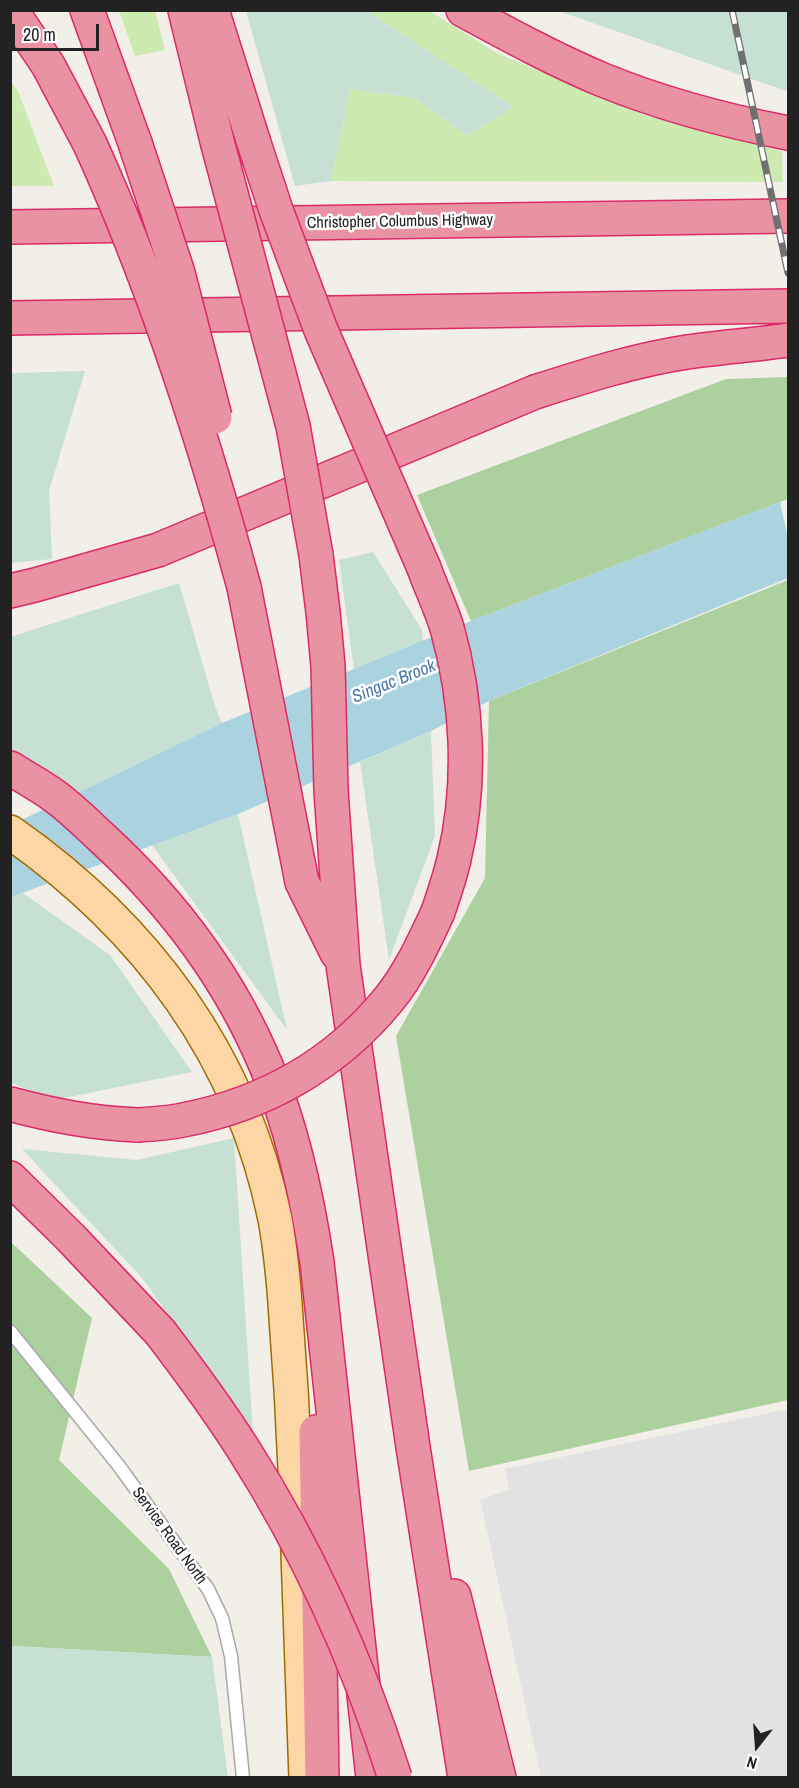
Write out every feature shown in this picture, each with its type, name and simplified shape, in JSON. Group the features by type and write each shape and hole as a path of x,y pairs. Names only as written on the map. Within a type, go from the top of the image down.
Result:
{"highway":[{"path":"11,10 48,65 90,144 118,206 151,288 196,422 244,588"},
{"path":"87,10 135,143 178,273 215,417 231,497 244,588 302,882 343,965"},
{"path":"185,10 217,141 288,406 306,491 323,612 343,965 413,1447 465,1778"},
{"path":"10,1104 49,1115 93,1123 138,1125 182,1121 229,1109 276,1091 315,1069 353,1037 389,999 417,956 438,912 454,859 462,810 465,730 455,661 446,625 321,330 276,210 212,10"},
{"path":"463,10 555,59 605,80 706,114 789,133"},
{"name":"Christopher Columbus Highway","path":"10,227 789,216"},
{"path":"10,318 789,306"},
{"path":"10,591 158,550 535,392 636,362 687,352 789,340"},
{"path":"10,768 53,795 128,862 187,929 217,972 245,1021 267,1069 290,1137 309,1212 317,1262 373,1778"},
{"path":"10,1178 71,1238 160,1332 203,1389 242,1447 306,1558 359,1676 395,1778"},
{"path":"317,1262 317,1510 322,1778"},
{"path":"413,1447 461,1621 499,1778"}],"main road":[{"path":"10,832 47,857 80,886 145,952 180,996 207,1037 230,1082 249,1125 264,1171 283,1269 292,1376 306,1778"}],"lane":[{"name":"Service Road North","path":"10,1331 119,1466 213,1599 222,1618 231,1656 243,1778"}],"green space":[{"path":"428,10 497,53 644,115 782,151 783,182 331,181 350,89 415,98 467,136 513,107 367,11"},
{"path":"119,11 155,11 165,50 135,56"},
{"path":"246,11 367,11 513,107 467,136 415,98 350,89 331,181 295,186"},
{"path":"559,11 788,11 788,90 783,90"},
{"path":"11,82 18,91 54,186 11,186"},
{"path":"85,371 49,491 52,559 11,563 11,373"},
{"path":"788,377 788,499 471,621 417,495 726,379"},
{"path":"373,552 422,630 423,642 354,670 339,560"},
{"path":"788,580 788,1400 469,1471 396,1036 485,878 489,701"},
{"path":"179,583 222,723 79,792 11,749 10,637"},
{"path":"431,731 435,836 389,960 360,762"},
{"path":"238,814 287,1030 152,845"},
{"path":"10,884 110,955 192,1072 54,1100 11,1083"},
{"path":"234,1138 253,1435 143,1279 22,1149 137,1160"},
{"path":"10,1241 92,1318 59,1460 169,1569 212,1657 11,1646"},
{"path":"11,1646 212,1657 228,1777 11,1777"}],"shaded area":[{"path":"788,1409 788,1777 541,1777 480,1499 509,1490 505,1469"}],"water":[{"name":"Singac Brook","path":"780,502 788,538 788,578 489,701 431,731 238,814 11,897 11,825 222,723 471,621"}],"railway":[{"path":"732,10 788,273"}]}
